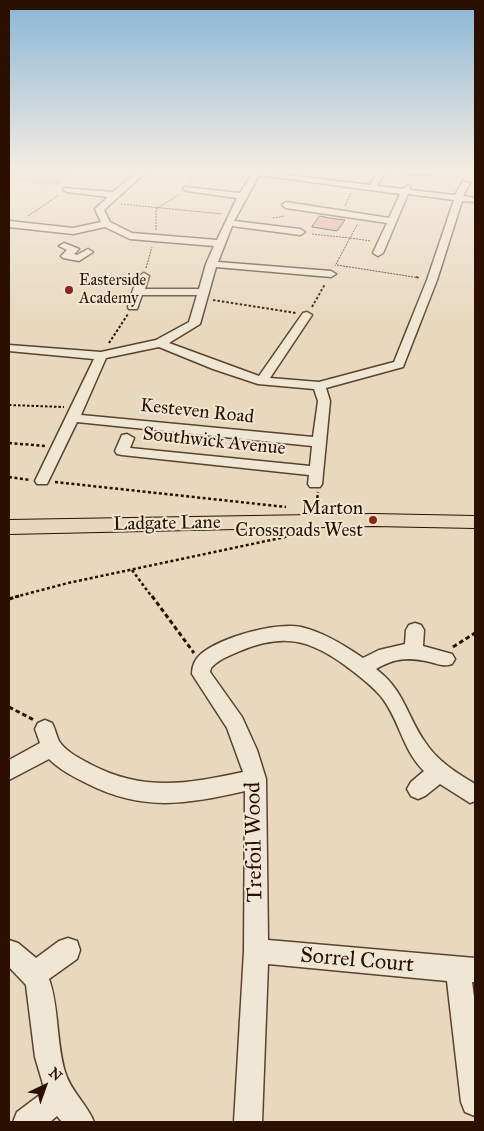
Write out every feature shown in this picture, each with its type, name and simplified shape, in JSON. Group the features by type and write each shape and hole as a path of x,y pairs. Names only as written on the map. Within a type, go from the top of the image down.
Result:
{"main road":[{"name":"Ladgate Lane","path":"9,527 313,521 432,520 475,522"}],"street":[{"path":"13,224 73,231 106,224 130,236 218,244"},
{"path":"9,348 101,356 160,343 194,324 211,264 228,224"},
{"path":"245,224 300,232"},
{"path":"378,253 391,224"},
{"path":"160,343 217,366 262,381 319,386 399,364 432,280 450,224"},
{"path":"83,229 64,246 74,249 66,256 79,258 88,252"},
{"path":"211,264 333,269"},
{"path":"133,306 144,276"},
{"path":"137,292 203,292"},
{"path":"262,381 307,315"},
{"path":"42,481 56,447 75,413 101,356"},
{"path":"315,478 324,401 319,386"},
{"name":"Kesteven Road","path":"75,413 182,443 318,442"},
{"name":"Southwick Avenue","path":"127,438 122,452 182,443 315,478"},
{"path":"414,650 415,630"},
{"path":"202,664 212,656 262,635 281,632 301,634 317,640 363,667 389,693 421,753 438,773 470,793"},
{"path":"363,667 394,651 414,650 446,659"},
{"name":"Trefoil Wood","path":"202,664 201,674 236,723 248,750 256,779 256,952 248,1122"},
{"path":"9,770 48,738 71,764 93,777 140,794 169,795 196,792 256,779"},
{"path":"418,789 438,773"},
{"path":"34,975 68,950"},
{"path":"9,952 23,962 34,975 39,991 47,1059 52,1079 70,1113 80,1122"},
{"name":"Sorrel Court","path":"256,952 467,970 475,1102"},
{"path":"27,1122 60,1097"}],"path":[{"path":"144,276 148,256 156,238 156,224"},
{"path":"357,224 350,238 382,242"},
{"path":"333,269 432,280"},
{"path":"101,356 133,306"},
{"path":"9,405 75,413"},
{"path":"9,443 56,447"},
{"path":"9,477 288,507"},
{"path":"9,599 300,534 313,521 319,486 315,478"},
{"path":"132,570 202,664"},
{"path":"446,659 446,651 475,633"},
{"path":"9,707 43,724 48,738"}],"building":[{"path":"314,224 342,224 337,231 312,227"}],"place":[{"name":"Easterside Academy","path":"69,290"},
{"name":"Marton Crossroads West","path":"373,520"}]}
